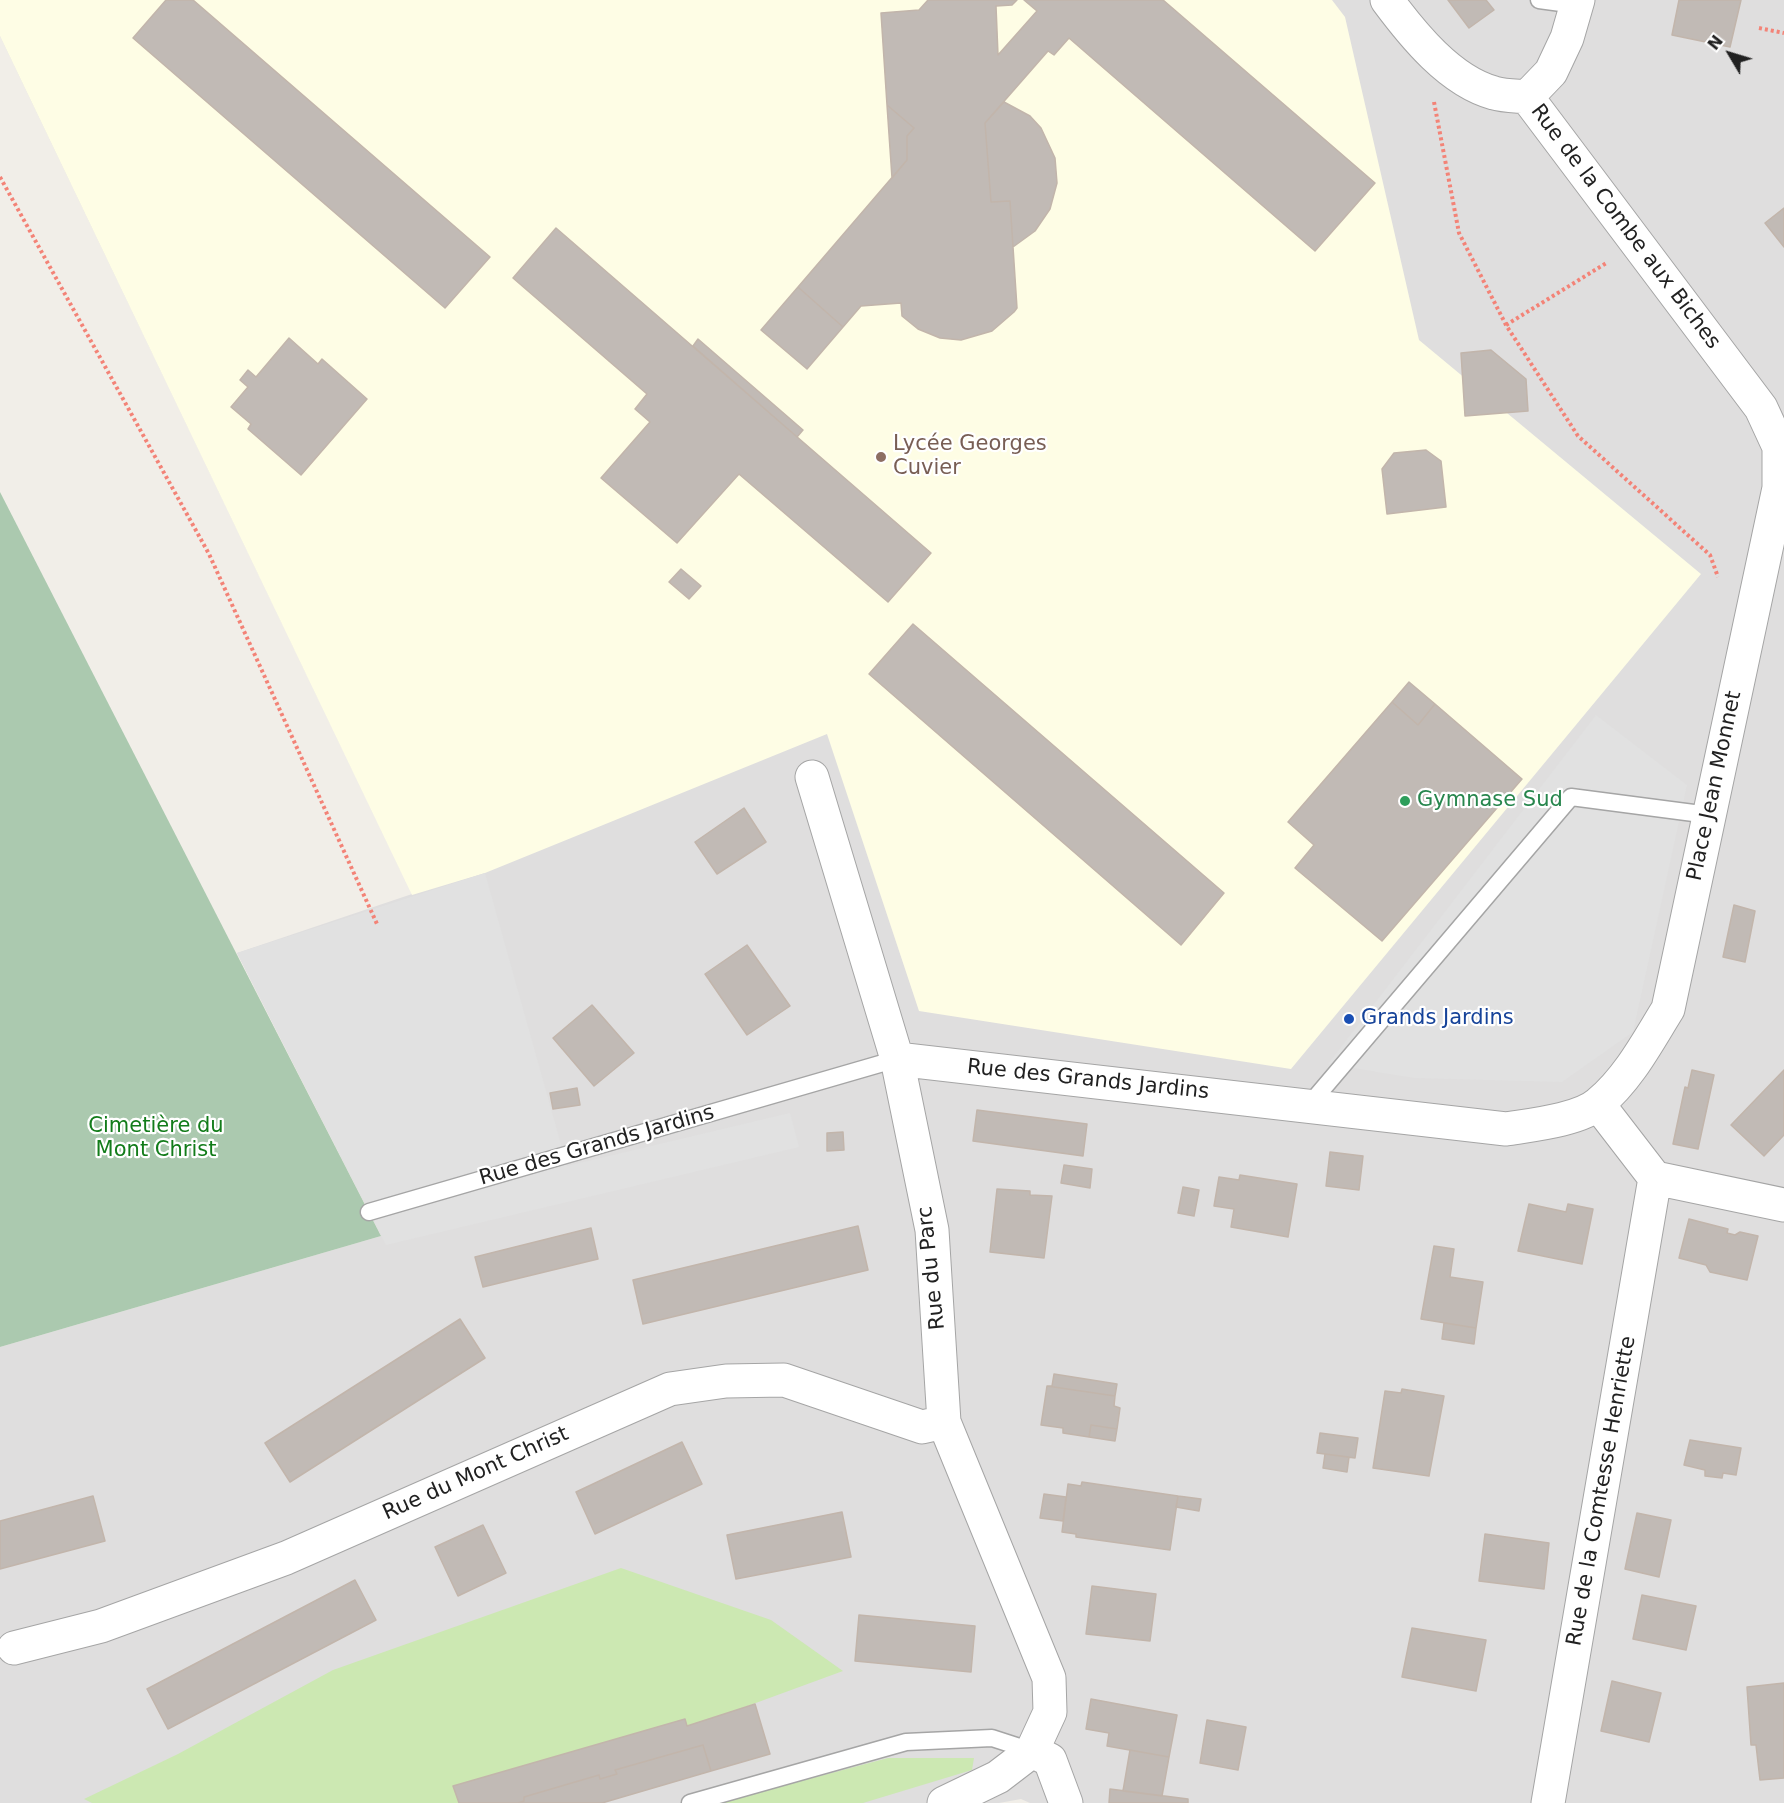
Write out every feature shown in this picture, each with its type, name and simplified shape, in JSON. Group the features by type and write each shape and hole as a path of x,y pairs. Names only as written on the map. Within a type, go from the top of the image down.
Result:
{"street":[{"path":"1386,0 1421,45 1472,83 1495,94 1527,97"},
{"name":"Rue de la Combe aux Biches","path":"1577,2 1567,38 1551,72 1527,97 1761,408 1782,447"},
{"name":"Place Jean Monnet","path":"1598,1104 1634,1064 1668,1009 1779,488 1782,447"},
{"name":"Rue du Parc","path":"812,777 897,1059 932,1230 944,1422 1049,1677 1050,1712 1032,1750 998,1777 944,1803"},
{"name":"Rue des Grands Jardins","path":"897,1059 1506,1129 1558,1120 1598,1104"},
{"path":"1598,1104 1655,1178 1784,1205"},
{"name":"Rue de la Comtesse Henriette","path":"1548,1803 1655,1178"},
{"name":"Rue du Mont Christ","path":"14,1648 101,1626 286,1558 670,1389 726,1381 784,1380 922,1427 944,1422"},
{"path":"1032,1750 1050,1760 1066,1803"}],"lane":[{"path":"1539,0 1577,2"},
{"path":"1309,1105 1571,797 1709,815"},
{"name":"Rue des Grands Jardins","path":"369,1212 897,1059"},
{"path":"690,1803 906,1742 992,1738 1032,1750"}],"path":[{"path":"1759,28 1784,33"},
{"path":"1433,96 1459,232 1506,325 1578,436 1710,555 1718,577"},
{"path":"0,177 209,554 377,924"},
{"path":"1506,325 1637,244"}],"shaded area":[{"path":"0,0 1784,0 1784,1803 1030,1803 1021,1799 999,1803 0,1803 0,1347 381,1236 237,953 412,894 0,36"},
{"name":"Lycée Georges Cuvier","path":"0,0 1332,0 1345,17 1419,340 1701,574 1291,1069 919,1011 827,734 485,873 412,895 0,36"},
{"path":"1596,715 1687,785 1633,1032 1562,1082 1415,1078 1328,1064"},
{"path":"485,873 567,1166 790,1113 799,1147 386,1245 237,953"}],"green space":[{"name":"Cimetière du Mont Christ","path":"0,492 381,1236 0,1347"},
{"path":"621,1568 771,1620 843,1671 483,1803 92,1803 84,1799 178,1754 333,1670"},
{"path":"888,1758 974,1758 972,1770 863,1803 718,1803"}],"building":[{"path":"166,0 193,0 490,257 445,308 133,38"},
{"path":"928,0 1017,0 1012,5 996,6 998,55 1037,11 1024,0 1163,0 1375,183 1315,251 1069,38 1054,55 1048,51 985,123 991,202 1010,201 1017,308 1014,312 992,331 961,340 940,338 918,329 902,316 901,303 861,306 843,327 798,287 907,160 907,136 914,128 887,105 881,13 919,10"},
{"path":"1448,0 1486,0 1494,10 1469,28"},
{"path":"1679,0 1741,0 1730,47 1672,35"},
{"path":"1004,102 1030,116 1041,128 1055,158 1057,183 1050,209 1035,231 1013,247 1010,201 991,202 985,123"},
{"path":"887,105 914,128 907,136 907,160 892,178"},
{"path":"1784,208 1784,247 1765,223"},
{"path":"556,228 931,553 888,602 739,474 677,543 601,478 650,422 635,409 647,394 513,278"},
{"path":"798,287 843,327 807,369 761,330"},
{"path":"289,338 318,364 322,359 367,399 301,475 248,429 251,424 231,407 248,387 240,380 248,370 256,377"},
{"path":"698,339 803,430 797,437 693,346"},
{"path":"1491,350 1526,379 1528,411 1465,416 1461,353"},
{"path":"1426,450 1441,461 1446,507 1387,514 1382,469 1394,453"},
{"path":"681,569 701,586 689,599 669,582"},
{"path":"913,624 1224,893 1181,945 869,674"},
{"path":"1409,682 1435,704 1418,725 1392,702"},
{"name":"Gymnase Sud","path":"1392,702 1418,725 1435,704 1522,779 1382,941 1295,868 1314,845 1288,822"},
{"path":"744,808 766,842 717,874 695,842"},
{"path":"1734,905 1755,911 1745,962 1723,957"},
{"path":"747,945 790,1006 747,1035 705,974"},
{"path":"592,1005 634,1053 594,1086 553,1038"},
{"path":"1692,1070 1714,1075 1698,1149 1673,1144 1685,1087 1688,1088"},
{"path":"1784,1070 1784,1135 1764,1156 1731,1125"},
{"path":"577,1088 580,1105 553,1109 550,1093"},
{"path":"977,1110 1087,1124 1083,1156 973,1141"},
{"path":"843,1132 844,1150 827,1151 827,1133"},
{"path":"1330,1152 1363,1156 1359,1190 1326,1186"},
{"path":"1064,1165 1092,1169 1090,1188 1061,1183"},
{"path":"1240,1175 1297,1184 1288,1237 1231,1227 1234,1209 1214,1206 1219,1177 1239,1180"},
{"path":"1183,1187 1199,1190 1194,1216 1178,1213"},
{"path":"997,1189 1030,1191 1030,1195 1052,1196 1044,1258 990,1252"},
{"path":"1529,1204 1566,1212 1568,1204 1593,1209 1582,1264 1518,1251"},
{"path":"1689,1219 1728,1229 1727,1233 1735,1235 1740,1232 1758,1236 1747,1280 1710,1272 1706,1265 1679,1258"},
{"path":"858,1226 868,1270 643,1324 633,1280"},
{"path":"591,1228 598,1259 483,1287 475,1257"},
{"path":"1434,1246 1454,1249 1450,1277 1483,1282 1476,1328 1421,1319"},
{"path":"460,1319 485,1358 290,1482 265,1443"},
{"path":"1444,1323 1476,1328 1474,1344 1442,1339"},
{"path":"1054,1374 1117,1384 1115,1396 1047,1386 1052,1386"},
{"path":"1047,1386 1115,1396 1114,1406 1120,1408 1117,1429 1091,1425 1089,1437 1063,1433 1063,1428 1041,1425"},
{"path":"1402,1389 1444,1396 1429,1476 1373,1468 1385,1391 1401,1393"},
{"path":"1091,1425 1117,1429 1115,1441 1089,1437"},
{"path":"1320,1433 1358,1438 1355,1458 1317,1453"},
{"path":"1690,1440 1741,1448 1736,1475 1723,1473 1722,1478 1705,1476 1705,1470 1684,1465"},
{"path":"682,1442 702,1484 595,1534 576,1492"},
{"path":"1325,1454 1349,1457 1347,1472 1323,1468"},
{"path":"1082,1482 1178,1496 1170,1550 1076,1537 1076,1534 1062,1532 1068,1484 1081,1486"},
{"path":"1044,1494 1066,1497 1063,1521 1040,1518"},
{"path":"93,1496 105,1541 0,1569 0,1521"},
{"path":"1178,1496 1201,1499 1199,1511 1176,1507"},
{"path":"842,1512 851,1557 736,1579 727,1535"},
{"path":"1637,1513 1671,1520 1659,1577 1625,1569"},
{"path":"483,1525 506,1573 458,1596 435,1547"},
{"path":"1485,1534 1549,1543 1544,1589 1479,1581"},
{"path":"355,1580 376,1620 168,1729 147,1689"},
{"path":"1092,1586 1156,1594 1150,1641 1086,1634"},
{"path":"1642,1595 1696,1606 1686,1650 1633,1639"},
{"path":"859,1615 975,1626 971,1672 855,1661"},
{"path":"1412,1628 1486,1640 1476,1691 1402,1677"},
{"path":"1612,1681 1661,1693 1649,1742 1601,1731"},
{"path":"1784,1683 1784,1778 1760,1780 1756,1745 1751,1745 1747,1687"},
{"path":"1091,1699 1177,1715 1169,1757 1107,1746 1109,1733 1086,1729"},
{"path":"755,1704 770,1754 711,1771 703,1745 615,1770 617,1774 600,1779 599,1775 524,1797 524,1801 518,1803 459,1803 453,1786 685,1719 687,1726"},
{"path":"1207,1720 1246,1727 1238,1770 1200,1763"},
{"path":"703,1745 711,1771 602,1803 518,1803 524,1801 524,1797 599,1775 600,1779 617,1774 615,1770"},
{"path":"1130,1750 1169,1757 1162,1796 1123,1791"},
{"path":"1110,1789 1188,1799 1188,1803 1109,1803"}],"place":[{"name":"Lycée Georges Cuvier","path":"881,457"},
{"name":"Gymnase Sud","path":"1405,801"},
{"name":"Grands Jardins","path":"1349,1019"}]}
